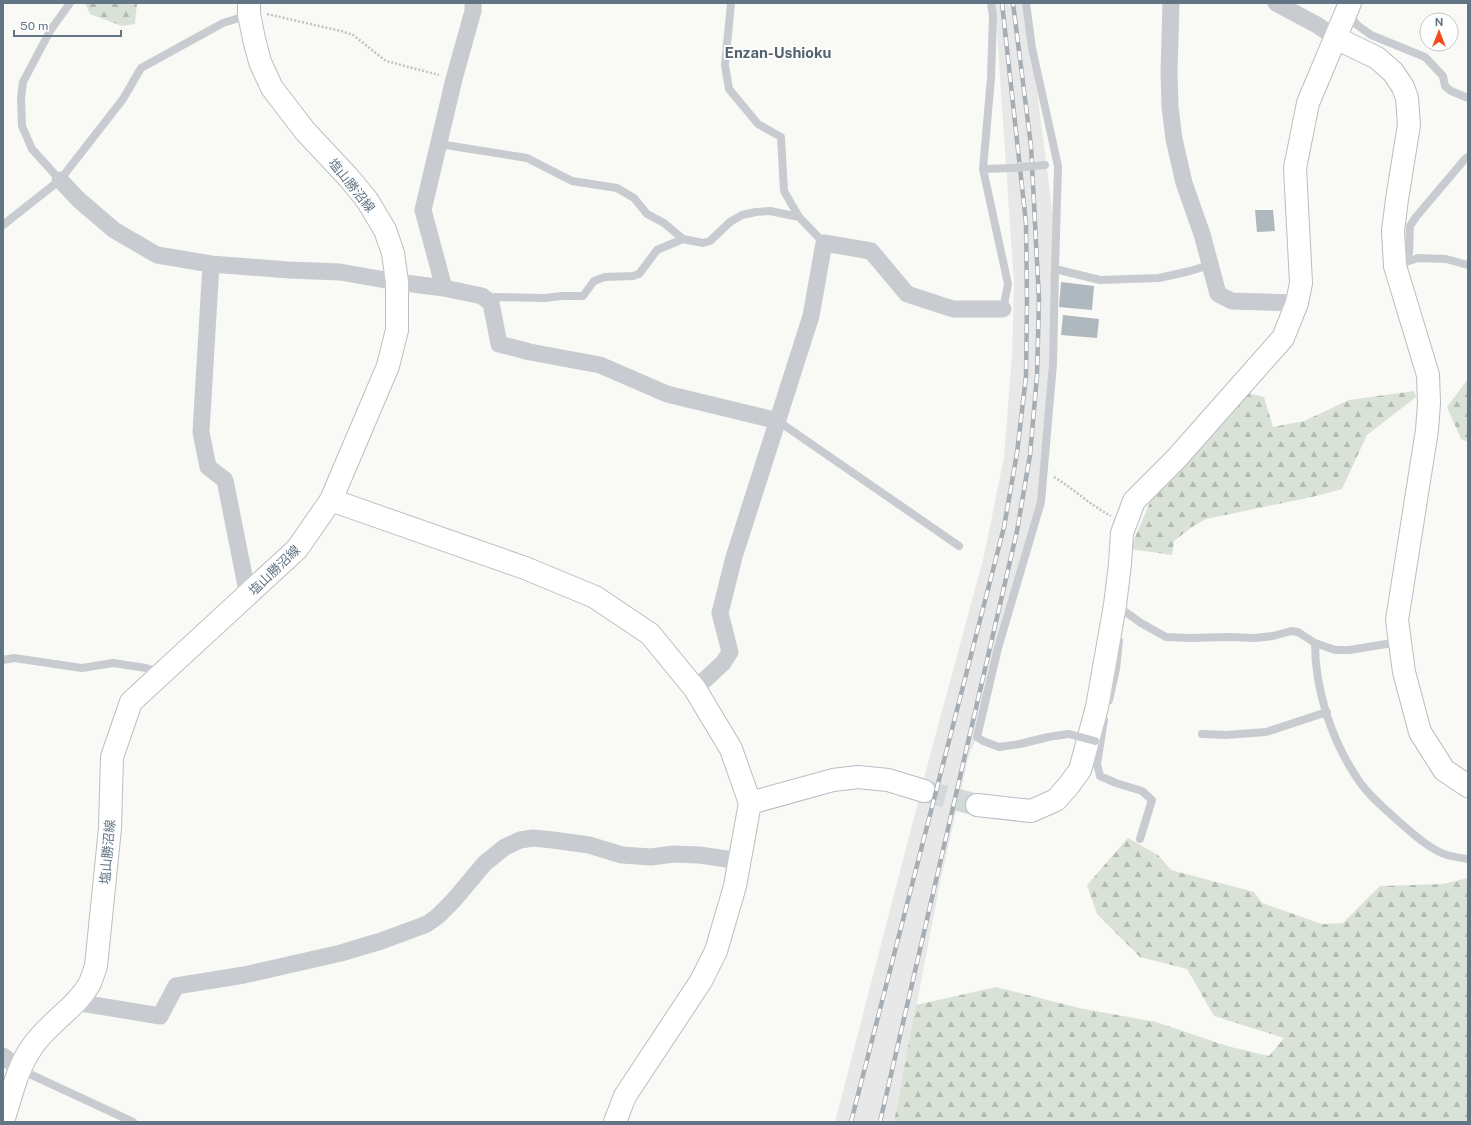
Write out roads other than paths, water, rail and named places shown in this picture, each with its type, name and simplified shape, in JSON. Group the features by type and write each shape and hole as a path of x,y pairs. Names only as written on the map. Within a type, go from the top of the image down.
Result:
{"street":[{"path":"444,288 423,210 454,79 473,11 473,3"},
{"path":"1171,3 1169,72 1170,107 1174,139 1184,183 1202,234 1218,294 1232,301 1297,303"},
{"path":"1276,3 1317,25 1336,38 1377,58 1394,72 1403,86 1407,98 1409,125 1393,231 1395,266 1428,375 1429,403 1427,430 1397,620 1404,672 1420,732 1444,770 1468,786"},
{"path":"977,805 1031,811 1056,800 1080,770 1097,708 1120,611 1120,564 1122,533 1134,501 1176,459 1283,338 1297,303 1301,282 1295,168 1308,103 1348,7"},
{"name":"塩山勝沼線","path":"3,1121 20,1069 31,1048 75,1002 89,984 96,966 110,828 112,757 131,702 298,549 331,500 388,366 397,330 397,282 393,253 385,230 367,200 350,178 305,131 272,88 260,62 254,39 249,9"},
{"path":"60,180 79,200 114,230 157,255 212,264 340,272 397,282 444,288 482,296 491,303 499,344 530,352 600,365 667,394 778,422"},
{"path":"695,689 723,662 730,652 720,613 734,557 811,316 824,243 871,251 907,294 952,309 1003,309"},
{"path":"212,264 201,432 208,467 225,480 248,596"},
{"path":"331,500 525,568 595,597 650,634 695,689 731,749 750,803 741,861 716,951 701,981 626,1096 615,1122"},
{"path":"750,803 833,780 858,777 888,780 924,791"},
{"path":"75,1002 160,1016 176,986 244,975 381,941 427,924 438,916 485,863 505,847 520,840 533,838 553,840 589,846 622,855 651,857 674,854 699,855 741,861"},
{"path":"3,1056 20,1069"}],"lane":[{"path":"60,180 32,149 22,126 21,98 23,82 50,31 70,3"},
{"path":"731,3 725,65 728,89 758,124 781,137 784,191 799,217 824,243"},
{"path":"991,3 993,16 991,78 983,169 1008,284 1003,309"},
{"path":"1026,3 1032,48 1058,166 1053,364 1041,502 998,648 977,737 999,747 1020,744 1048,736 1069,734 1097,741"},
{"path":"1348,7 1357,25 1371,35 1425,57 1443,76 1446,86 1450,91 1468,98"},
{"path":"3,225 60,180 123,99 141,68 249,9"},
{"path":"439,144 527,158 572,181 617,188 634,198 647,214 664,223 682,239 703,243 710,241 730,222 742,216 756,212 770,211 799,217"},
{"path":"1395,266 1409,253 1410,226 1468,157"},
{"path":"983,169 1046,165 1058,166"},
{"path":"488,300 495,297 544,298 583,296 594,281 605,277 633,276 639,274 657,250 682,239"},
{"path":"1395,266 1418,258 1446,259 1468,265"},
{"path":"1055,269 1100,280 1159,278 1210,265"},
{"path":"778,422 959,546"},
{"path":"1120,611 1166,637 1255,638 1273,636 1291,631 1298,632 1315,642 1335,650 1349,650 1400,642"},
{"path":"1120,631 1116,669 1107,709 1097,741 1096,764 1100,776 1116,783 1142,791 1152,800 1140,839"},
{"path":"1315,642 1315,660 1318,682 1327,712 1342,753 1357,779 1376,800 1419,839 1446,855 1468,859"},
{"path":"3,660 14,658 82,668 113,663 162,672"},
{"path":"1202,734 1226,735 1266,732 1327,712"},
{"path":"20,1069 133,1122"}],"tunnel":[{"path":"924,791 977,805"}],"railway":[{"path":"851,1122 1004,527 1017,453 1026,376 1026,223 1002,3"},
{"path":"880,1122 1017,531 1030,455 1037,376 1039,300 1031,146 1013,3"}],"district":[{"name":"Enzan-Ushioku","path":"778,53"}]}
